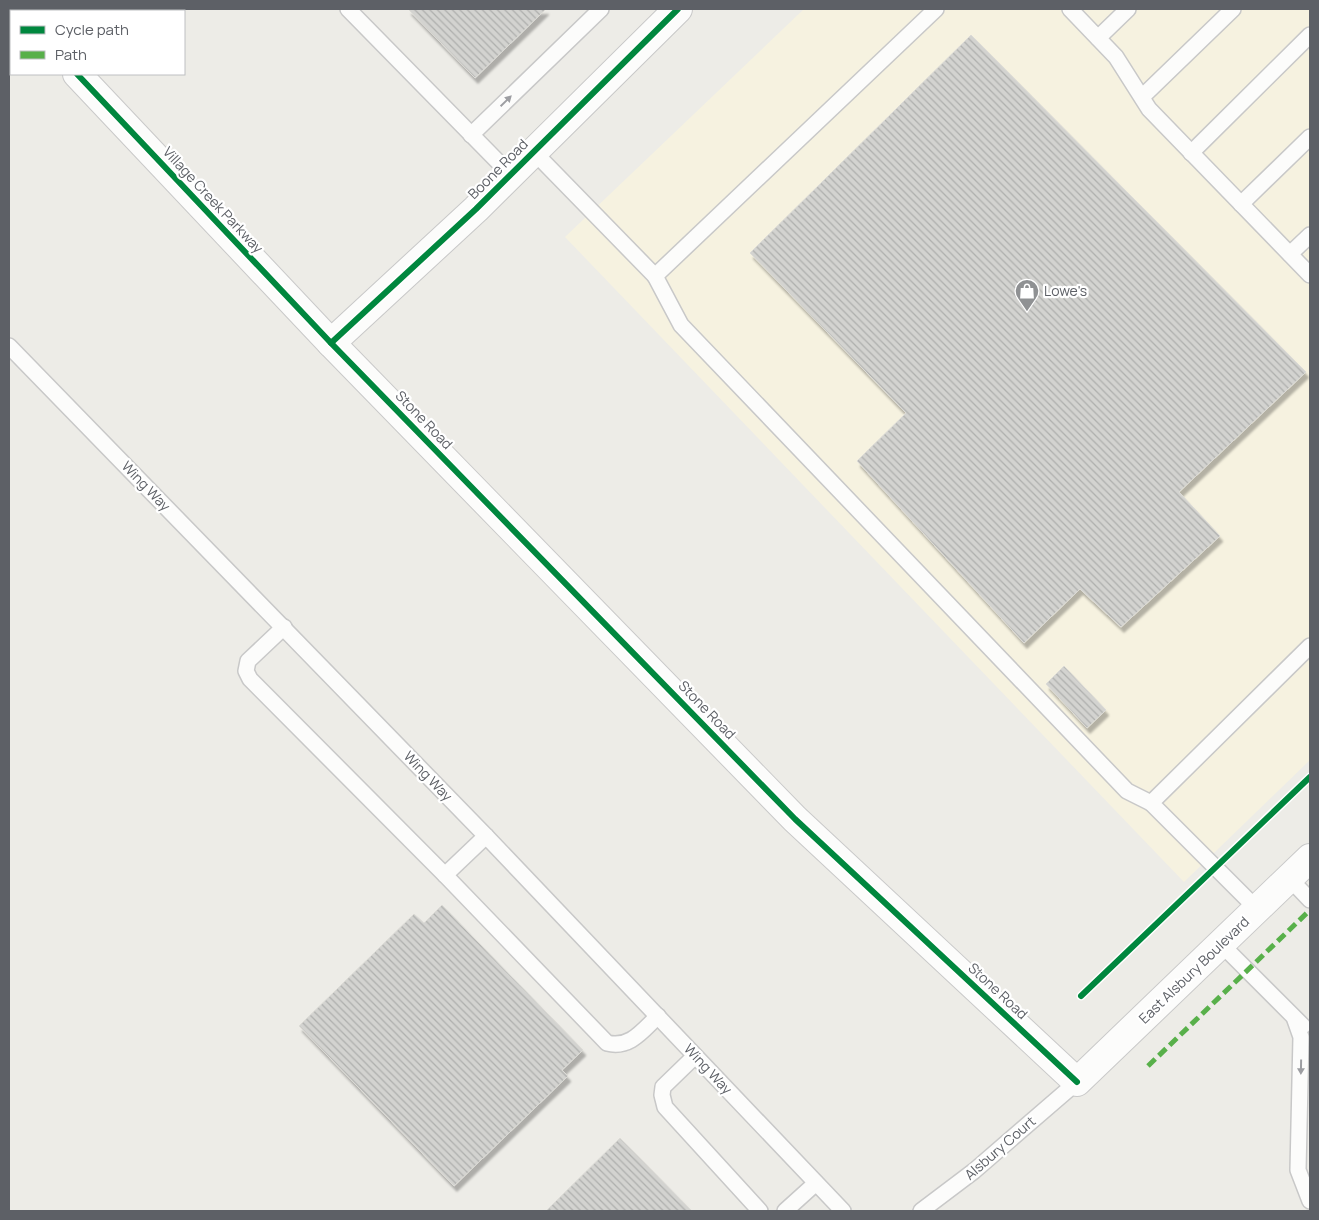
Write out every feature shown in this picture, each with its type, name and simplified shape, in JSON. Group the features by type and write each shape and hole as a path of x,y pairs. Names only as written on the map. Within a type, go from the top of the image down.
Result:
{"street":[{"name":"Boone Road","path":"331,343 476,209 678,9"},
{"name":"Village Creek Parkway","path":"78,75 331,343"},
{"name":"Stone Road","path":"331,343 795,818 1078,1082"},
{"name":"East Alsbury Boulevard","path":"1078,1082 1310,858"}],"lane":[{"path":"348,9 510,174"},
{"path":"471,135 601,9"},
{"path":"655,276 936,9"},
{"path":"1070,9 1116,57 1149,108 1310,275"},
{"path":"1098,38 1128,9"},
{"path":"1142,97 1233,9"},
{"path":"1191,153 1310,35"},
{"path":"1241,204 1310,137"},
{"path":"533,151 655,276 681,325 1127,791 1151,803 1257,909"},
{"path":"1290,254 1310,235"},
{"name":"Wing Way","path":"9,346 486,836 842,1211"},
{"path":"284,627 248,661 246,671 250,678 445,875 607,1043 616,1045 626,1044 634,1039 658,1016"},
{"path":"1151,803 1310,646"},
{"path":"445,875 486,836"},
{"path":"1289,878 1310,900"},
{"path":"1221,944 1295,1020 1310,1032"},
{"path":"1295,1020 1301,1037 1298,1170 1310,1201"},
{"path":"696,1056 663,1087 662,1095 665,1107 760,1211"},
{"name":"Alsbury Court","path":"921,1211 974,1171 1078,1082"},
{"path":"786,1211 816,1183"}],"shaded area":[{"path":"804,9 1310,9 1310,760 1184,882 565,237"}],"building":[{"path":"408,9 546,9 475,78"},
{"name":"Lowe's","path":"971,35 1306,372 1179,492 1220,536 1121,627 1080,589 1024,643 857,461 906,413 750,253"},
{"path":"1064,666 1106,710 1087,728 1046,684"},
{"path":"442,905 583,1050 562,1070 568,1076 454,1186 299,1026 414,914 424,923"},
{"path":"620,1138 692,1211 546,1211"}],"marked path":[{"path":"1148,1066 1310,910"}],"cycle path":[{"path":"331,343 476,209 678,9"},
{"path":"78,75 331,343 795,819 1077,1082"},
{"path":"1081,996 1310,777"}],"place":[{"name":"Lowe's","path":"1027,312"}]}
